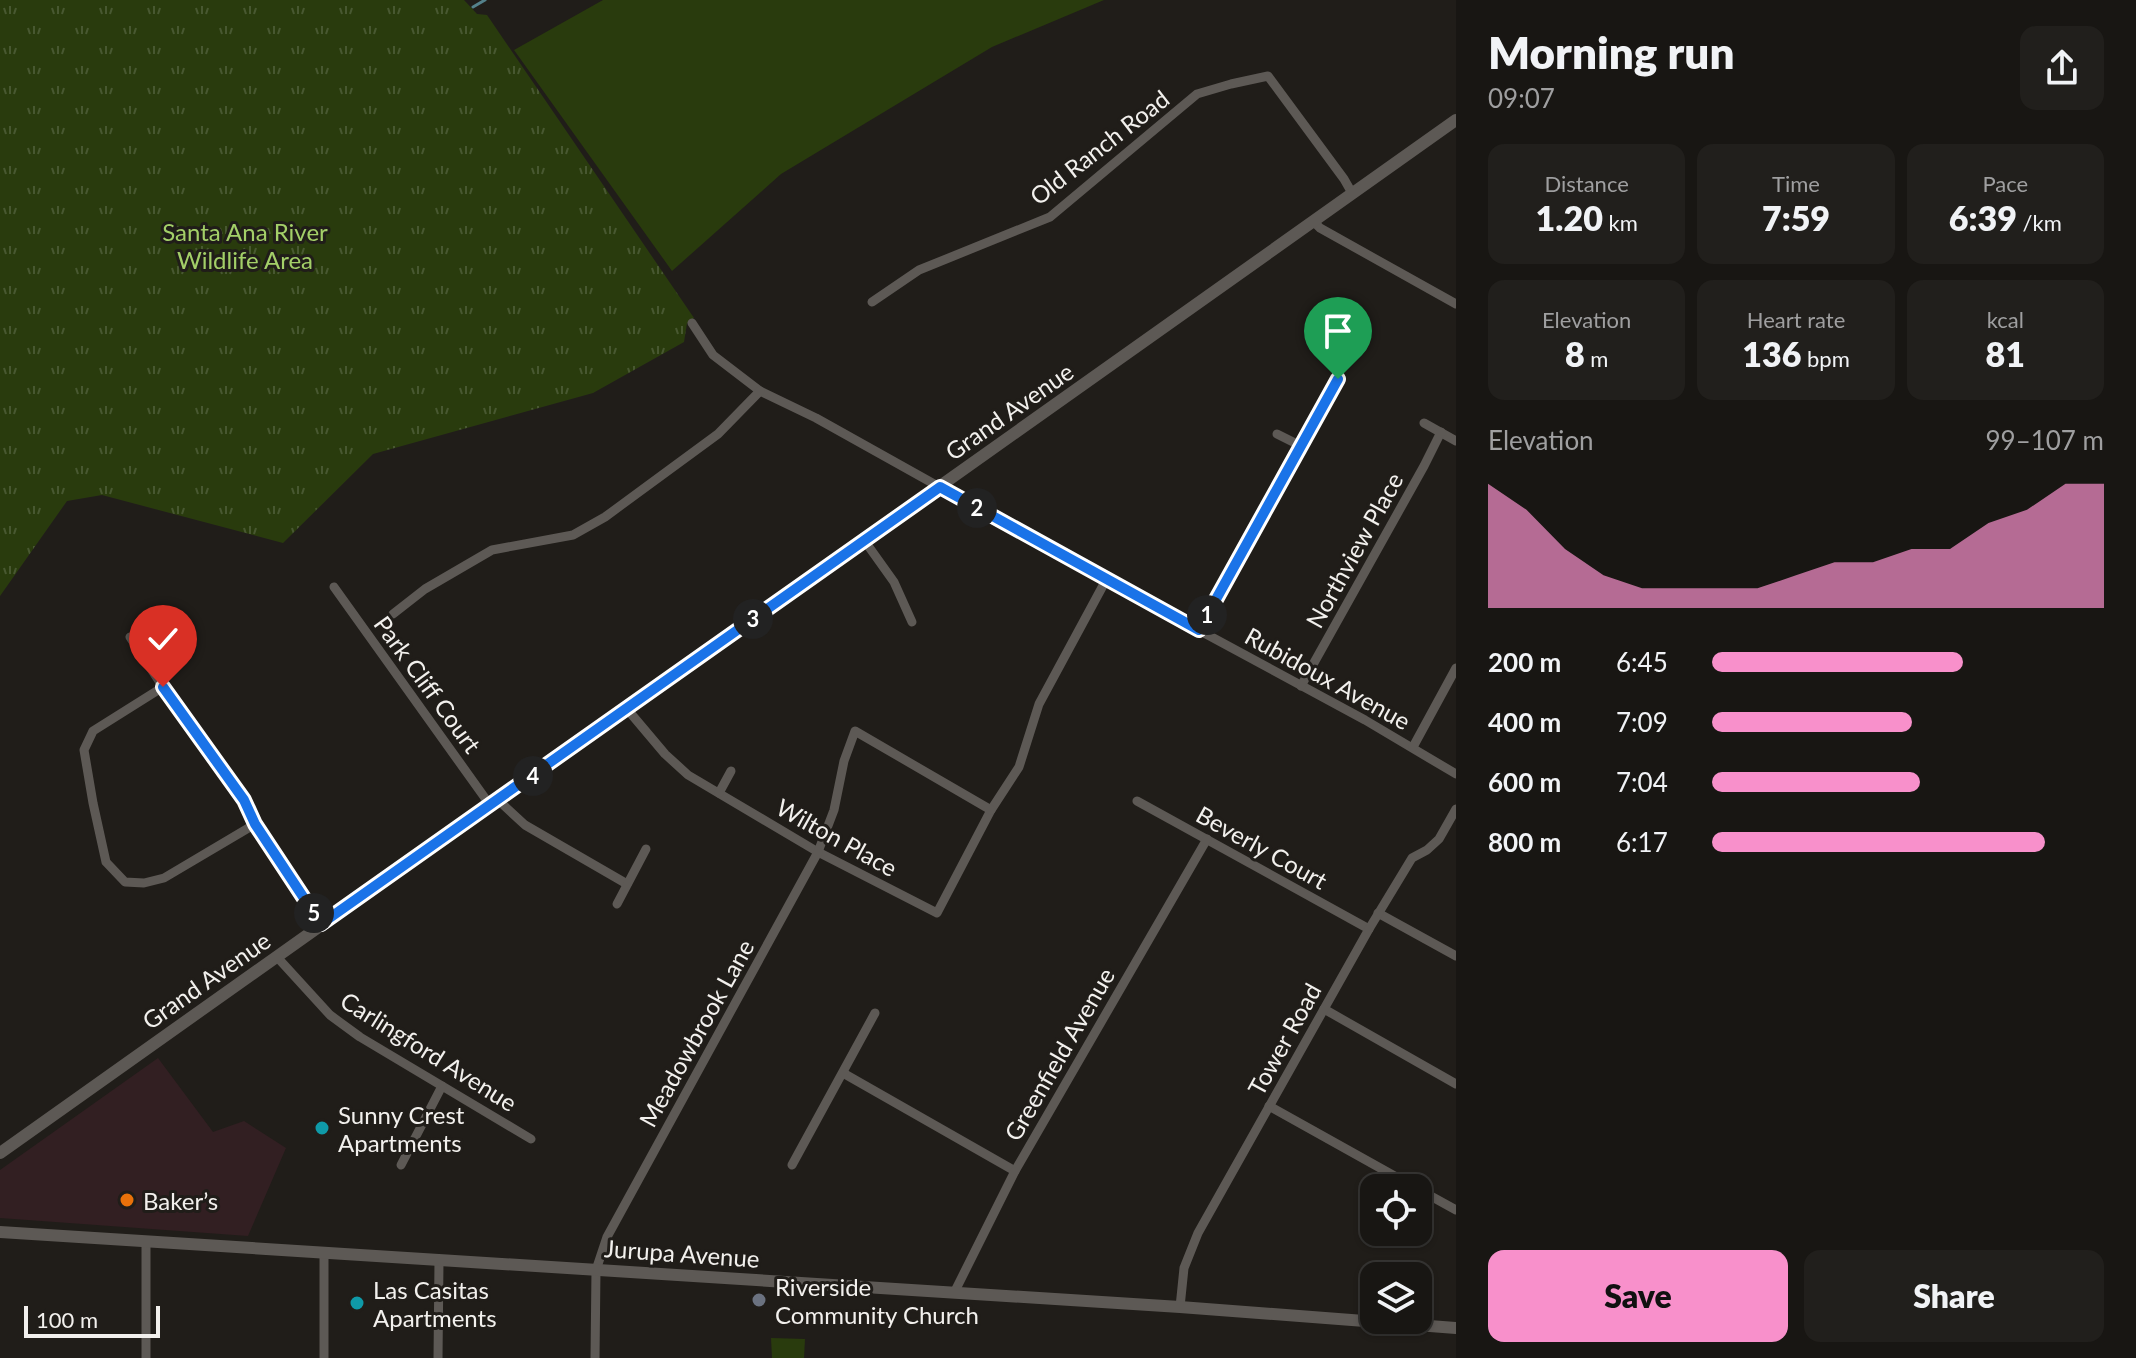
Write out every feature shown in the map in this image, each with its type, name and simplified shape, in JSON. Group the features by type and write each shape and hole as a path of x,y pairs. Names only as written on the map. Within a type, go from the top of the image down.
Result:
{"street":[{"name":"Old Ranch Road","path":"872,302 919,270 1050,217 1197,94 1231,84 1268,76 1352,193"},
{"name":"Grand Avenue","path":"0,1153 1456,120"},
{"path":"1313,221 1320,228 1456,304"},
{"name":"Rubidoux Avenue","path":"692,323 713,355 760,391 816,418 1413,747 1456,774"},
{"path":"1199,630 1338,379"},
{"path":"393,614 425,589 492,550 573,535 605,517 718,434 760,391"},
{"path":"1424,423 1456,441"},
{"name":"Northview Place","path":"1301,686 1441,432"},
{"path":"1277,434 1301,446"},
{"path":"864,540 894,582 912,622"},
{"path":"991,810 1019,767 1039,704 1106,580"},
{"name":"Park Cliff Court","path":"334,587 494,803 525,825 627,884"},
{"path":"130,637 244,800 255,824 321,924"},
{"path":"1413,747 1456,668"},
{"path":"163,687 93,731 84,750 106,862 125,882 144,883 164,878 255,824"},
{"name":"Wilton Place","path":"627,709 665,754 688,775 818,852 937,913 991,810"},
{"name":"Meadowbrook Lane","path":"595,1358 596,1270 607,1237 818,852 834,810 844,761 855,731 991,810"},
{"path":"719,793 731,771"},
{"name":"Beverly Court","path":"1137,801 1369,929"},
{"name":"Tower Road","path":"1180,1307 1184,1268 1190,1251 1269,1106 1412,858 1439,839 1456,809"},
{"name":"Greenfield Avenue","path":"954,1293 1015,1171 1207,839"},
{"path":"617,904 646,849"},
{"path":"1378,913 1456,956"},
{"name":"Carlingford Avenue","path":"277,957 330,1015 360,1037 531,1139"},
{"path":"1324,1009 1456,1084"},
{"path":"792,1165 875,1013"},
{"path":"843,1073 1015,1171"},
{"path":"401,1165 442,1086"},
{"path":"1269,1106 1392,1174"},
{"path":"1432,1196 1456,1210"},
{"name":"Jurupa Avenue","path":"0,1232 1180,1307 1456,1328"},
{"path":"146,1242 146,1358"},
{"path":"324,1253 324,1358"},
{"path":"438,1358 439,1261"}],"shaded area":[{"path":"158,1058 213,1132 244,1121 286,1148 248,1236 0,1218 0,1170"}],"green space":[{"name":"Santa Ana River Wildlife Area","path":"0,0 464,0 477,14 487,15 694,318 687,323 684,342 593,393 373,454 283,543 102,495 67,501 0,596"},
{"path":"603,0 1104,0 992,47 781,174 672,271 514,50"},
{"path":"771,1338 805,1339 804,1358 772,1358"}],"waterway":[{"path":"473,7 485,0"}],"place":[{"name":"Sunny Crest Apartments","path":"322,1128"},
{"name":"Baker’s","path":"127,1200"},
{"name":"Riverside Community Church","path":"759,1300"},
{"name":"Las Casitas Apartments","path":"357,1303"}],"route":[{"path":"163,687 244,800 255,824 321,924 940,487 1199,630 1338,379"}]}
